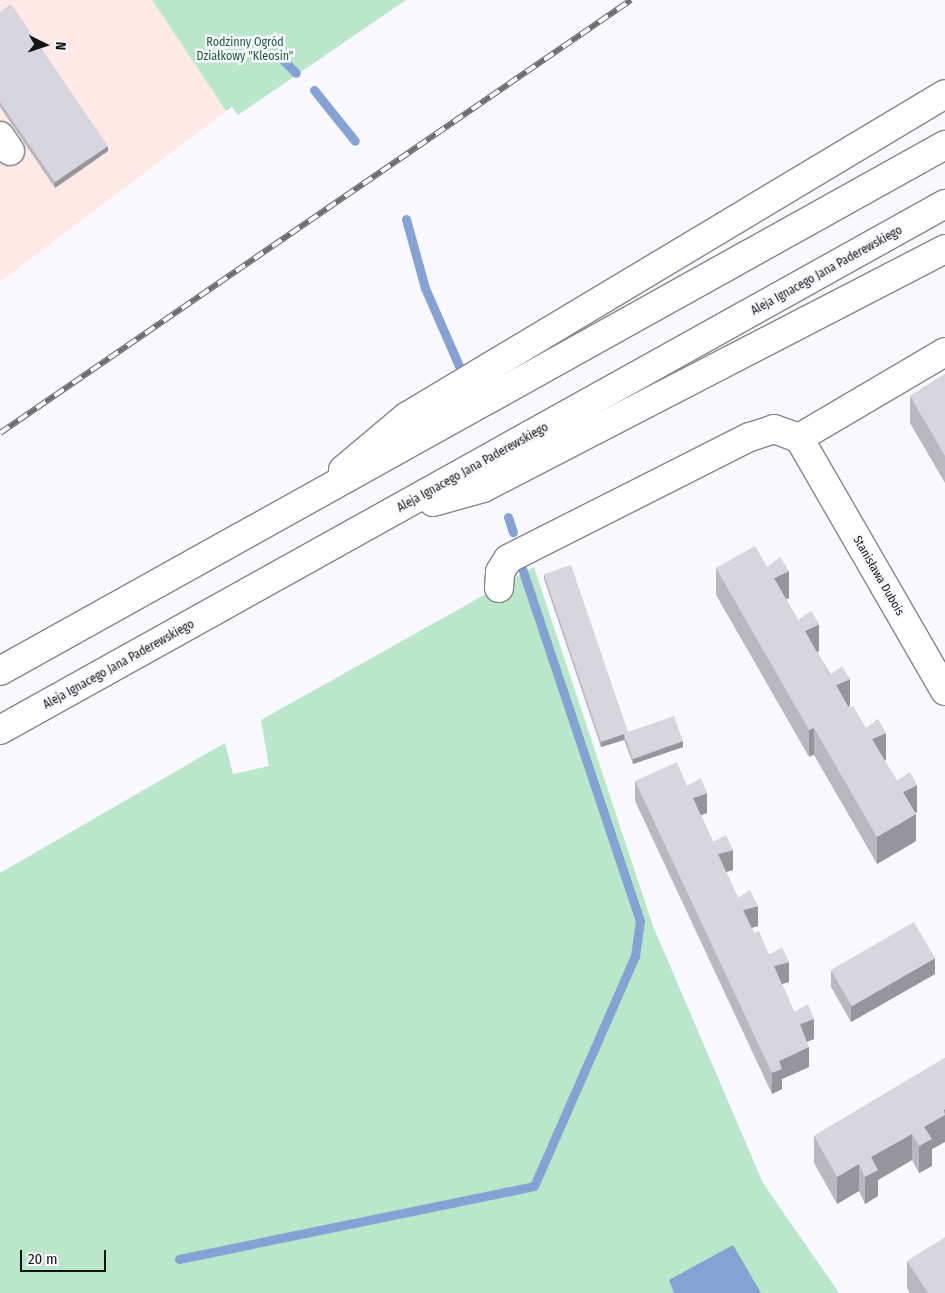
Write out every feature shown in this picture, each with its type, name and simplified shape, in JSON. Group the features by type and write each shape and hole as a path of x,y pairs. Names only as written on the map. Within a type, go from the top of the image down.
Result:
{"main road":[{"path":"307,503 406,417 945,94"},
{"path":"0,671 307,503 945,145"},
{"name":"Aleja Ignacego Jana Paderewskiego","path":"0,730 945,204"},
{"path":"389,515 484,488 945,249"},
{"path":"499,588 500,572 508,559 750,437 774,429 799,438 945,352"},
{"name":"Stanisława Dubois","path":"799,438 945,691"}],"shaded area":[{"path":"0,0 152,0 226,111 0,282"}],"green space":[{"name":"Rodzinny Ogród Działkowy \"Kleosin\"","path":"152,0 406,0 238,115 232,107 226,111"},
{"path":"534,567 653,926 763,1183 839,1293 0,1293 0,873 225,743 233,774 269,766 261,720"}],"water":[{"path":"733,1245 761,1293 674,1293 669,1280"}],"building":[{"path":"11,4 108,146 55,182 0,102 0,12"},
{"path":"945,374 945,456 910,396"},
{"path":"755,546 767,567 780,557 789,571 774,578 798,620 811,611 819,624 805,631 830,675 842,666 850,679 836,685 849,708 853,706 866,728 878,719 886,733 872,739 897,781 910,772 917,785 903,792 916,814 877,837 814,728 809,730 716,568"},
{"path":"571,565 628,732 674,716 683,741 633,759 624,734 601,742 544,574"},
{"path":"677,762 687,786 701,778 707,793 693,798 713,842 726,835 733,850 718,854 738,898 750,890 758,906 743,910 754,933 759,931 769,955 782,947 789,962 774,966 794,1012 808,1004 814,1019 800,1024 809,1047 779,1061 782,1069 772,1073 635,781"},
{"path":"914,922 935,958 852,1006 831,970"},
{"path":"945,1058 945,1115 924,1127 932,1139 919,1146 912,1134 871,1157 878,1170 865,1177 859,1164 837,1177 814,1136"},
{"path":"945,1237 945,1293 928,1293 907,1261"}],"waterway":[{"path":"283,60 296,73"},
{"path":"314,90 355,141"},
{"path":"406,219 425,288 459,366"},
{"path":"508,517 513,532"},
{"path":"179,1259 534,1186 635,956 640,921 522,568"}],"railway":[{"path":"0,433 631,0"}]}
